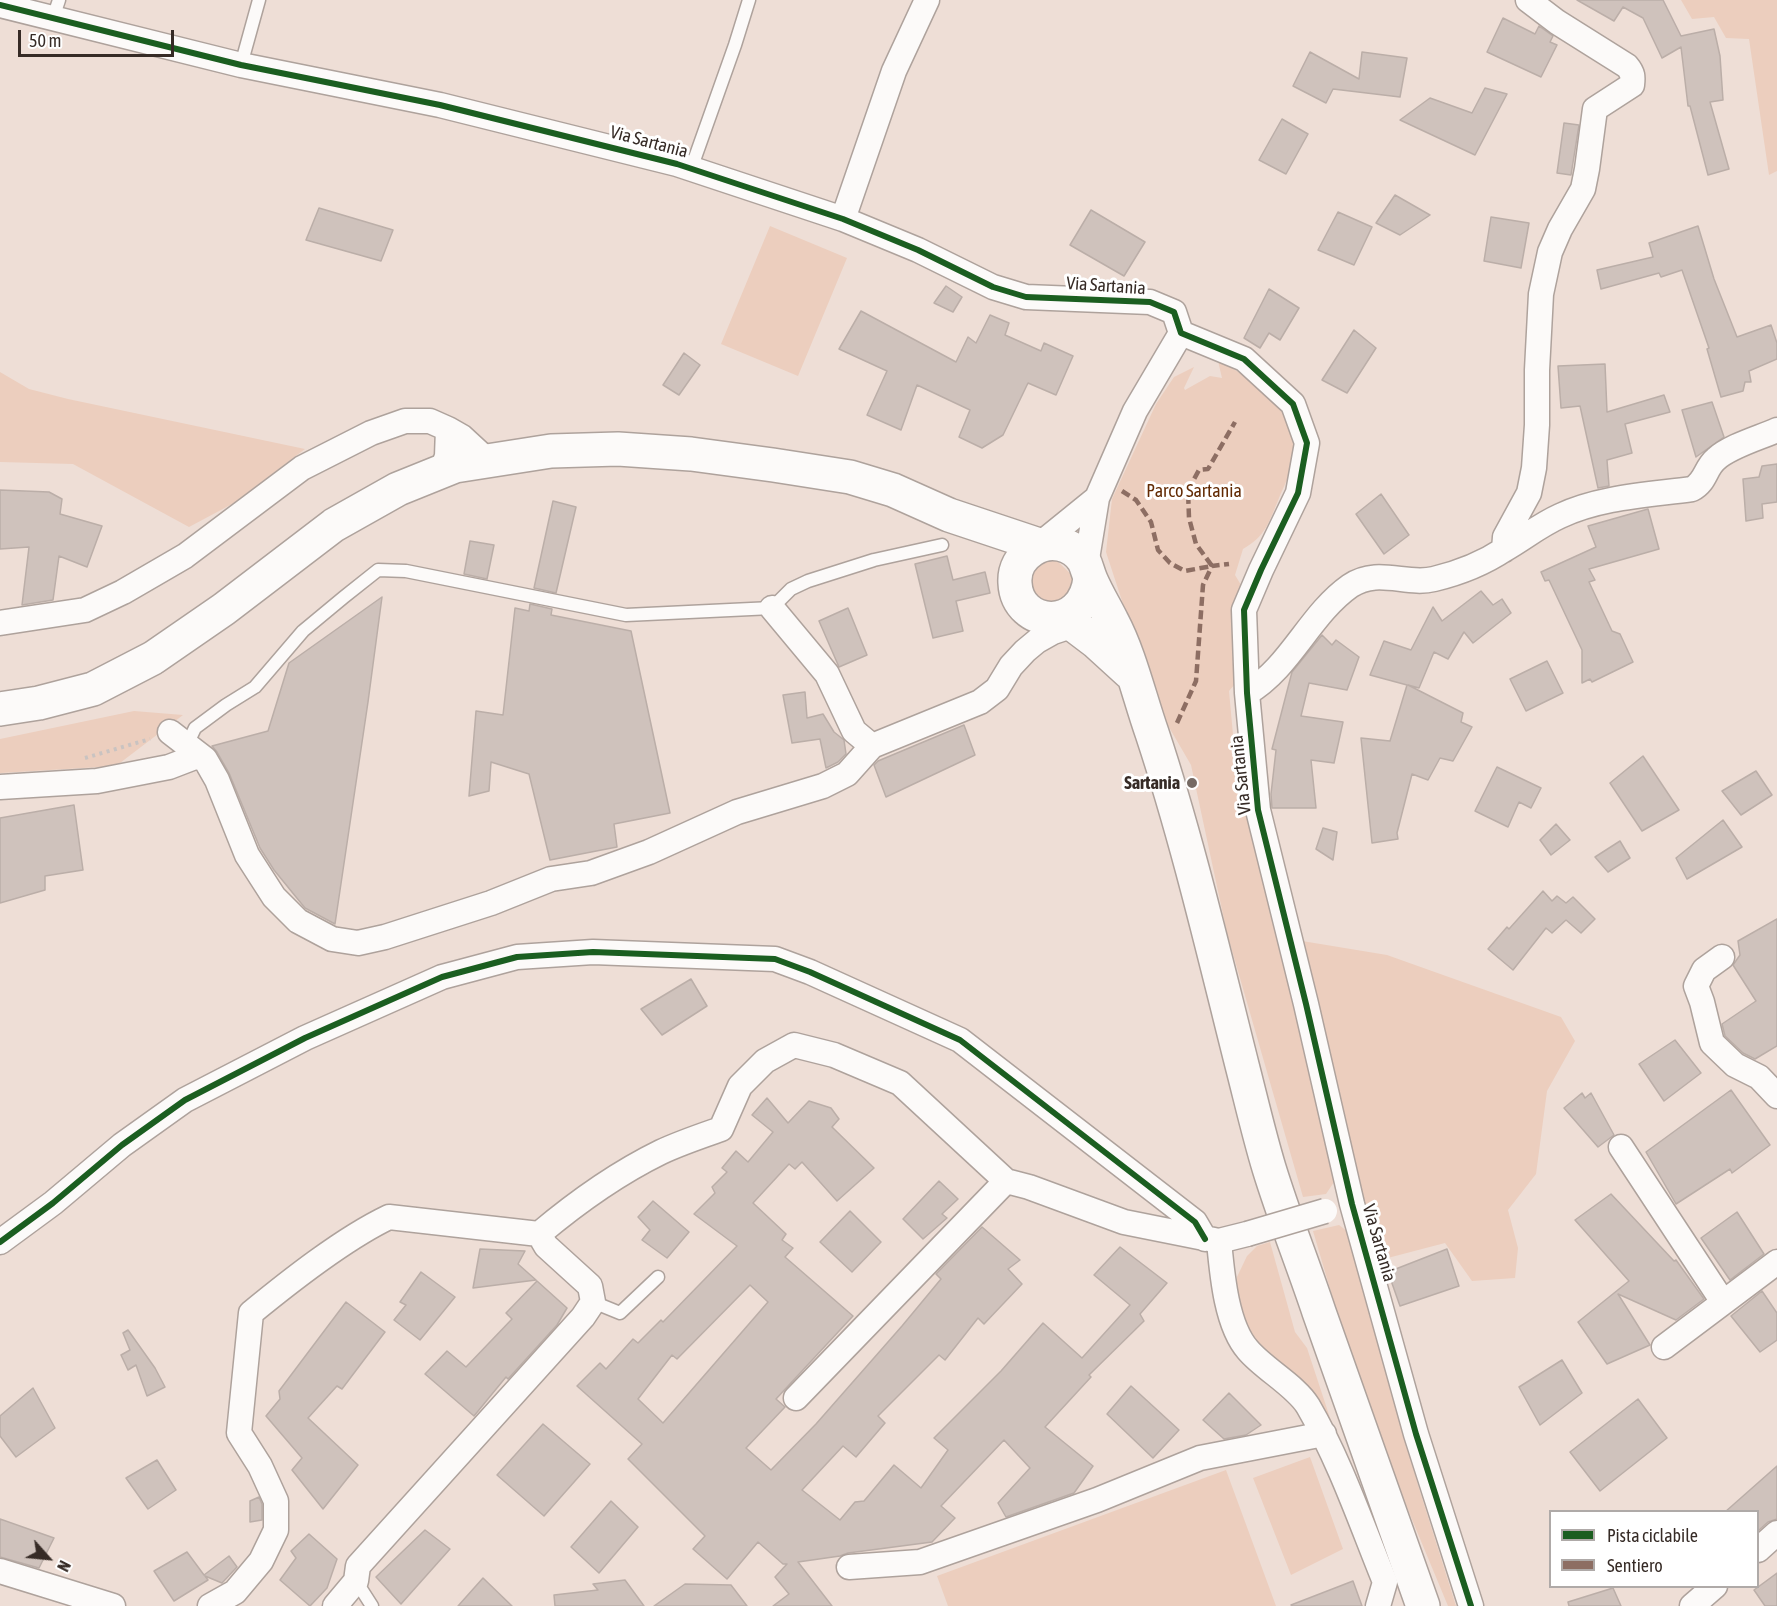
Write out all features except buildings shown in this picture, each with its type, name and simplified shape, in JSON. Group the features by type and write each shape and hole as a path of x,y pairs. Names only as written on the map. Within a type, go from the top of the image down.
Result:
{"street":[{"path":"843,219 894,70 927,0"},
{"path":"1504,550 1505,537 1529,493 1534,468 1537,425 1536,370 1541,294 1550,252 1560,229 1583,189 1594,109 1632,86 1633,78 1627,66 1557,22 1528,0"},
{"name":"Via Sartania","path":"0,6 56,9 241,65 440,105 691,169 843,219 918,250 993,287 1026,297 1150,302 1174,312 1181,333 1244,359 1293,404 1306,443 1298,493 1244,610 1247,693 1258,810 1352,1204 1416,1434 1471,1606"},
{"path":"187,745 217,780 247,855 274,897 298,921 332,939 358,943 385,937 491,903 551,879 591,873 648,852 737,812 823,786 847,774 872,746 980,702 997,689 1011,666 1025,651 1068,621 1083,602 1088,590 1088,571 1097,498 1135,411 1181,333"},
{"path":"0,623 85,610 123,592 185,556 302,468 371,433 405,421 430,421 448,429 462,437 488,461"},
{"path":"442,471 447,456 448,429"},
{"path":"1247,693 1264,683 1324,608 1352,584 1380,576 1431,580 1466,569 1504,550 1561,515 1597,502 1692,489 1699,486 1709,466 1722,454 1777,430"},
{"path":"0,709 39,703 93,689 153,658 224,609 334,525 398,489 455,466 551,451 618,449 691,454 850,477 892,490 946,530 1028,556 1053,543 1066,546 1078,553 1118,631 1174,800 1269,1168 1423,1606"},
{"path":"1097,498 1028,556 1014,581 1017,594 1024,606 1035,615 1068,621 1096,642 1132,675"},
{"path":"1011,666 1022,632 1024,606"},
{"path":"772,608 827,674 854,731 872,746"},
{"path":"0,788 97,781 169,767 195,757 187,745"},
{"path":"0,1242 54,1203 122,1145 185,1101 305,1038 442,977 517,957 593,952 776,959 810,972 960,1040 1195,1222 1212,1240 1223,1278 1231,1319 1246,1349 1306,1402 1324,1434 1385,1582 1378,1606"},
{"path":"1722,957 1704,970 1696,986 1712,1043 1735,1065 1759,1077 1777,1096"},
{"path":"210,1606 235,1592 261,1561 276,1530 276,1501 260,1466 239,1433 251,1313 359,1233 389,1217 539,1234 575,1203 614,1178 662,1152 721,1129 740,1086 765,1061 794,1045 834,1055 900,1083 1006,1181 1029,1187 1124,1222 1212,1240 1247,1234 1352,1204"},
{"path":"1621,1147 1723,1302"},
{"path":"796,1398 1006,1181"},
{"path":"335,1606 356,1581 358,1566 583,1317 593,1302 590,1286 546,1246 539,1234"},
{"path":"1664,1347 1777,1262"},
{"path":"849,1567 920,1562 1097,1500 1200,1458 1324,1434"},
{"path":"1759,1549 1777,1533"},
{"path":"0,1571 113,1606"},
{"path":"1692,1606 1714,1588"}],"lane":[{"path":"241,65 259,0"},
{"path":"691,169 749,0"},
{"path":"187,745 195,728 255,687 303,630 378,570 406,570 626,615 772,608 791,589 808,581 874,560 946,530"},
{"path":"593,1302 620,1313 658,1277"},
{"path":"356,1581 372,1606"}],"path":[{"path":"76,760 134,745 187,745"}],"green space":[{"path":"1681,0 1777,0 1777,171 1769,175 1749,39 1726,38 1714,17 1692,19"},
{"path":"770,226 847,258 798,376 721,344"},
{"name":"Parco Sartania","path":"1218,361 1244,376 1270,397 1289,423 1295,437 1297,451 1269,521 1257,539 1243,549 1235,575 1241,585 1237,611 1235,684 1229,691 1240,811 1247,816 1338,1176 1326,1194 1303,1197 1227,933 1191,765 1166,722 1141,659 1106,552 1112,499 1156,404 1174,377 1194,367 1185,390 1210,376 1222,378"},
{"path":"0,372 29,389 68,399 305,449 234,503 189,527 73,464 0,462"},
{"path":"1055,559 1075,578 1069,606 1043,602 1030,590 1028,569 1035,560"},
{"path":"134,711 183,715 116,766 0,773 0,739"},
{"path":"1290,939 1387,955 1561,1017 1575,1041 1547,1091 1536,1174 1508,1210 1518,1248 1515,1278 1472,1281 1445,1243 1380,1260"},
{"path":"1339,1225 1351,1234 1418,1485 1456,1606 1448,1606 1364,1404 1313,1231"},
{"path":"1270,1242 1295,1332 1307,1348 1333,1427 1310,1388 1257,1346 1236,1300 1237,1277 1247,1256 1257,1246"},
{"path":"1310,1457 1343,1549 1291,1575 1253,1478"},
{"path":"1226,1470 1276,1606 948,1606 937,1576"}],"marked path":[{"path":"1122,491 1136,500 1151,522 1158,550 1170,563 1185,571 1212,566 1196,544 1189,518 1188,490 1199,470 1208,469 1235,422"},
{"path":"1177,723 1196,681 1203,585 1212,566 1229,564"}],"cycle path":[{"path":"0,5 241,65 440,105 677,164 843,219 918,250 993,287 1026,297 1150,302 1174,312 1181,333 1244,359 1293,404 1307,443 1298,493 1244,610 1247,693 1258,810 1352,1204 1416,1434 1471,1606"},
{"path":"0,1242 53,1203 122,1145 185,1100 305,1038 442,977 517,957 593,952 775,959 810,972 960,1040 1195,1222 1205,1239"}],"place":[{"name":"Sartania","path":"1192,783"}]}
